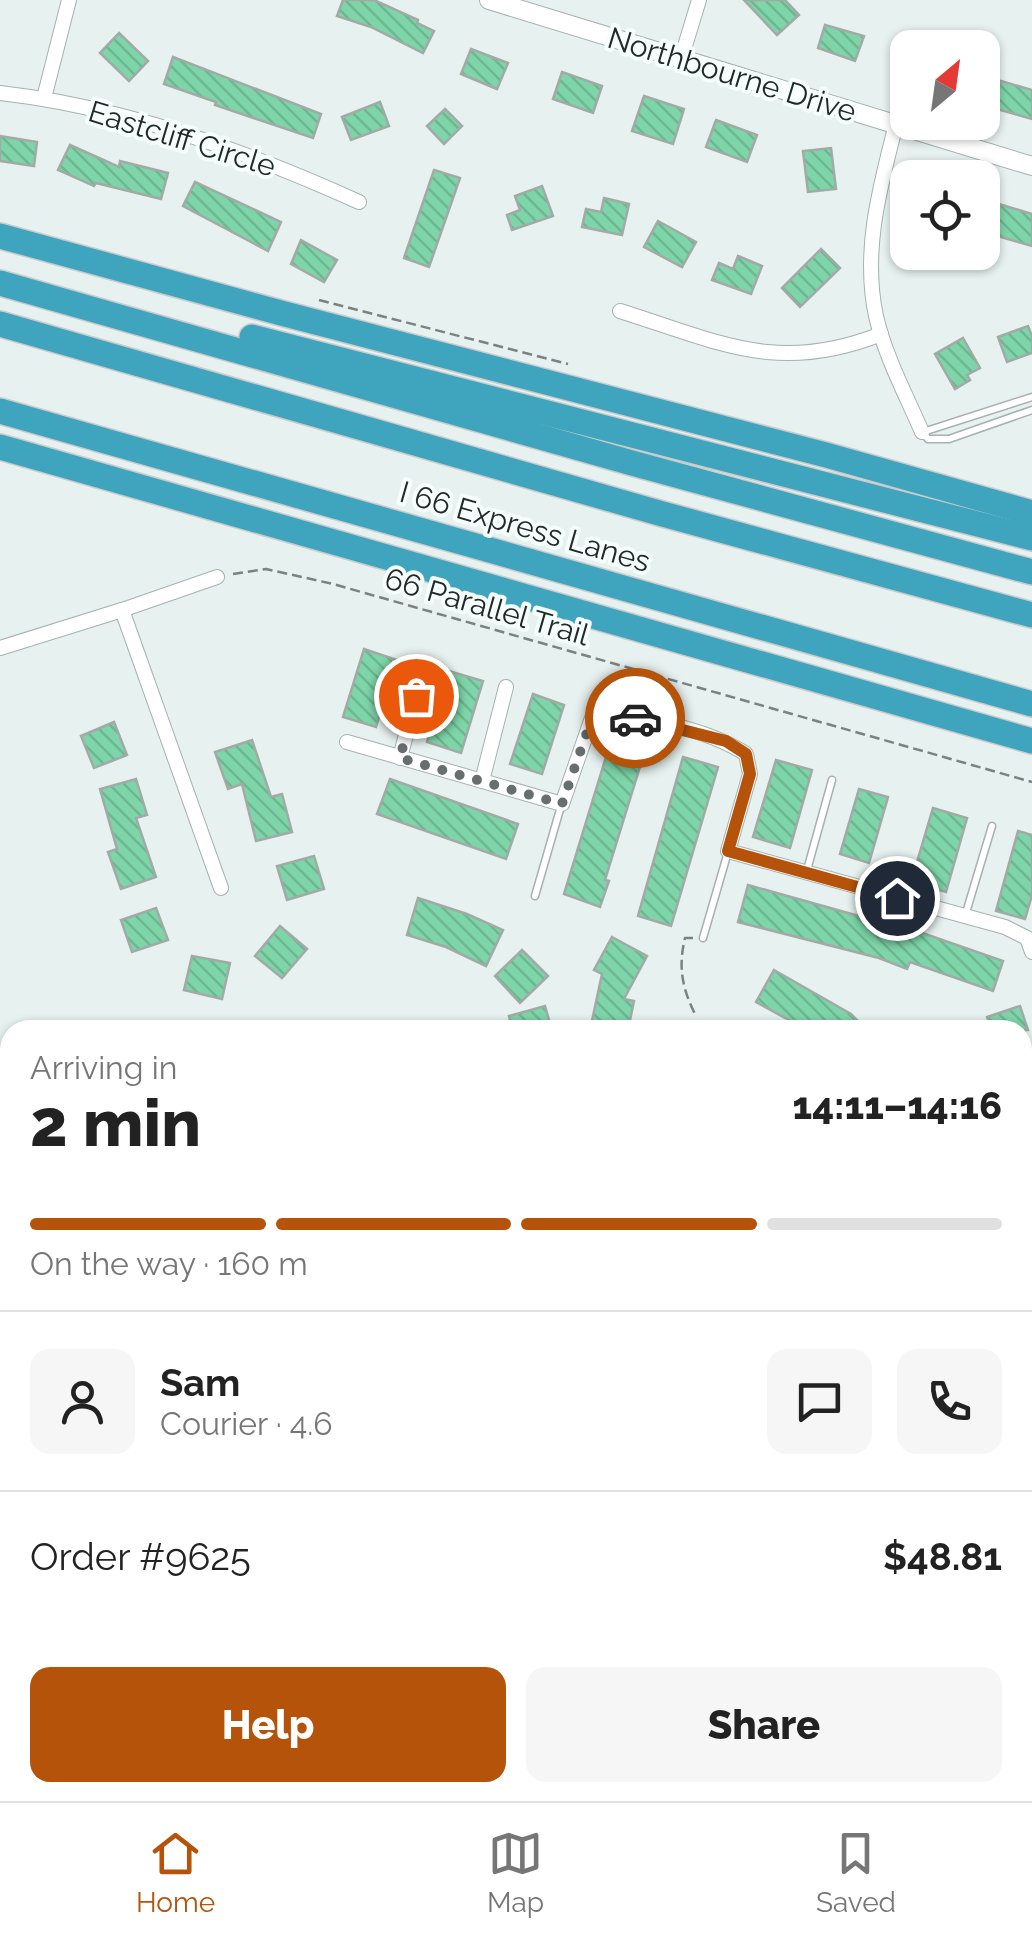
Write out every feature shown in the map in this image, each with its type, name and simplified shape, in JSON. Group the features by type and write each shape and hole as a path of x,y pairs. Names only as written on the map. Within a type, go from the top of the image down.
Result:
{"highway":[{"path":"0,236 1032,513"},
{"path":"0,281 256,338 1032,538"},
{"path":"0,281 613,458 1032,572"},
{"name":"I 66 Express Lanes","path":"0,324 1032,615"},
{"name":"I 66 Express Lanes","path":"0,411 1032,704"},
{"path":"0,447 1032,741"}],"street":[{"path":"44,98 68,0"},
{"name":"Northbourne Drive","path":"489,0 890,122"},
{"path":"681,59 698,0"},
{"name":"Eastcliff Circle","path":"0,93 44,98 182,134 359,202"},
{"path":"892,140 872,232 873,287 881,334 922,432"},
{"name":"Northbourne Drive","path":"948,140 1032,166"},
{"path":"620,311 740,348 780,355 840,350 881,334"},
{"path":"0,648 216,576"},
{"path":"122,610 221,888"},
{"path":"400,758 424,666"},
{"path":"482,781 506,688"},
{"path":"347,742 562,804 592,718 620,714 726,741 746,754 750,774 728,851 1004,928 1027,938 1032,952"}],"lane":[{"path":"1032,397 922,432 928,439 949,440 1032,410"},
{"path":"806,872 832,780"},
{"path":"534,896 562,804"},
{"path":"965,918 992,826"},
{"path":"702,938 728,851"}],"path":[{"name":"66 Parallel Trail","path":"216,576 266,568 333,584 1032,782"},
{"path":"700,1020 683,990 681,957 685,938 702,938"}],"building":[{"path":"343,0 374,0 434,31 423,53 371,27 337,16"},
{"path":"744,0 785,0 799,15 777,35"},
{"path":"825,25 864,36 855,61 818,48"},
{"path":"119,33 148,61 129,81 100,53"},
{"path":"471,49 508,63 497,89 461,74"},
{"path":"173,57 321,114 313,138 164,84"},
{"path":"562,72 602,86 593,113 553,99"},
{"path":"1001,81 1032,90 1032,119 1000,110"},
{"path":"644,96 684,109 673,144 632,131"},
{"path":"380,102 389,126 351,140 342,117"},
{"path":"445,109 462,126 444,144 427,126"},
{"path":"716,120 757,135 747,162 706,147"},
{"path":"0,136 37,142 34,166 0,161"},
{"path":"70,145 119,167 120,161 168,173 161,199 96,183 94,186 58,170"},
{"path":"831,148 836,189 808,192 803,151"},
{"path":"434,170 460,178 429,267 404,258"},
{"path":"195,182 281,222 268,251 183,206"},
{"path":"542,186 553,216 512,230 507,215 520,210 515,196"},
{"path":"604,198 629,204 622,235 582,227 586,209 601,212"},
{"path":"1000,204 1032,214 1032,246 1000,237"},
{"path":"658,221 696,242 682,267 644,247"},
{"path":"301,240 337,260 324,282 291,264"},
{"path":"821,249 840,268 800,307 782,288"},
{"path":"738,256 762,266 751,294 712,280 719,263 733,269"},
{"path":"1028,326 1032,353 1007,362 998,337"},
{"path":"963,338 980,368 967,375 970,380 955,389 935,354"},
{"path":"364,649 397,660 376,727 343,717"},
{"path":"449,671 483,681 461,753 427,742"},
{"path":"533,694 564,705 542,774 510,764"},
{"path":"114,722 127,755 94,768 81,736"},
{"path":"613,734 647,744 600,907 564,894"},
{"path":"252,740 271,797 282,794 292,832 256,841 242,784 228,789 215,752"},
{"path":"683,757 718,767 671,926 638,916"},
{"path":"776,760 812,770 790,848 753,837"},
{"path":"136,779 147,815 136,818 156,877 121,889 108,852 117,849 100,789"},
{"path":"390,779 518,824 506,859 377,814"},
{"path":"859,789 888,797 869,863 840,854"},
{"path":"933,808 967,818 946,892 911,882"},
{"path":"1018,831 1032,835 1032,895 1025,919 996,911"},
{"path":"314,856 324,889 287,900 277,866"},
{"path":"748,885 891,922 1003,961 993,991 910,962 907,969 879,958 738,922"},
{"path":"418,898 503,930 486,966 446,947 407,935"},
{"path":"156,908 168,940 132,952 121,920"},
{"path":"280,926 307,949 282,978 255,956"},
{"path":"612,937 647,956 624,999 634,1001 630,1020 592,1020 602,974 594,970"},
{"path":"522,950 548,976 520,1003 495,976"},
{"path":"192,956 230,963 222,999 184,990"},
{"path":"774,970 857,1020 789,1020 756,1002"},
{"path":"545,1006 549,1020 510,1020 509,1016"},
{"path":"1020,1006 1025,1020 988,1020 987,1017"}],"way so far":[{"path":"416,696 400,758 562,804 592,718 620,714 635,718"}],"route":[{"path":"635,718 726,741 746,754 750,774 728,851 897,898"}]}
